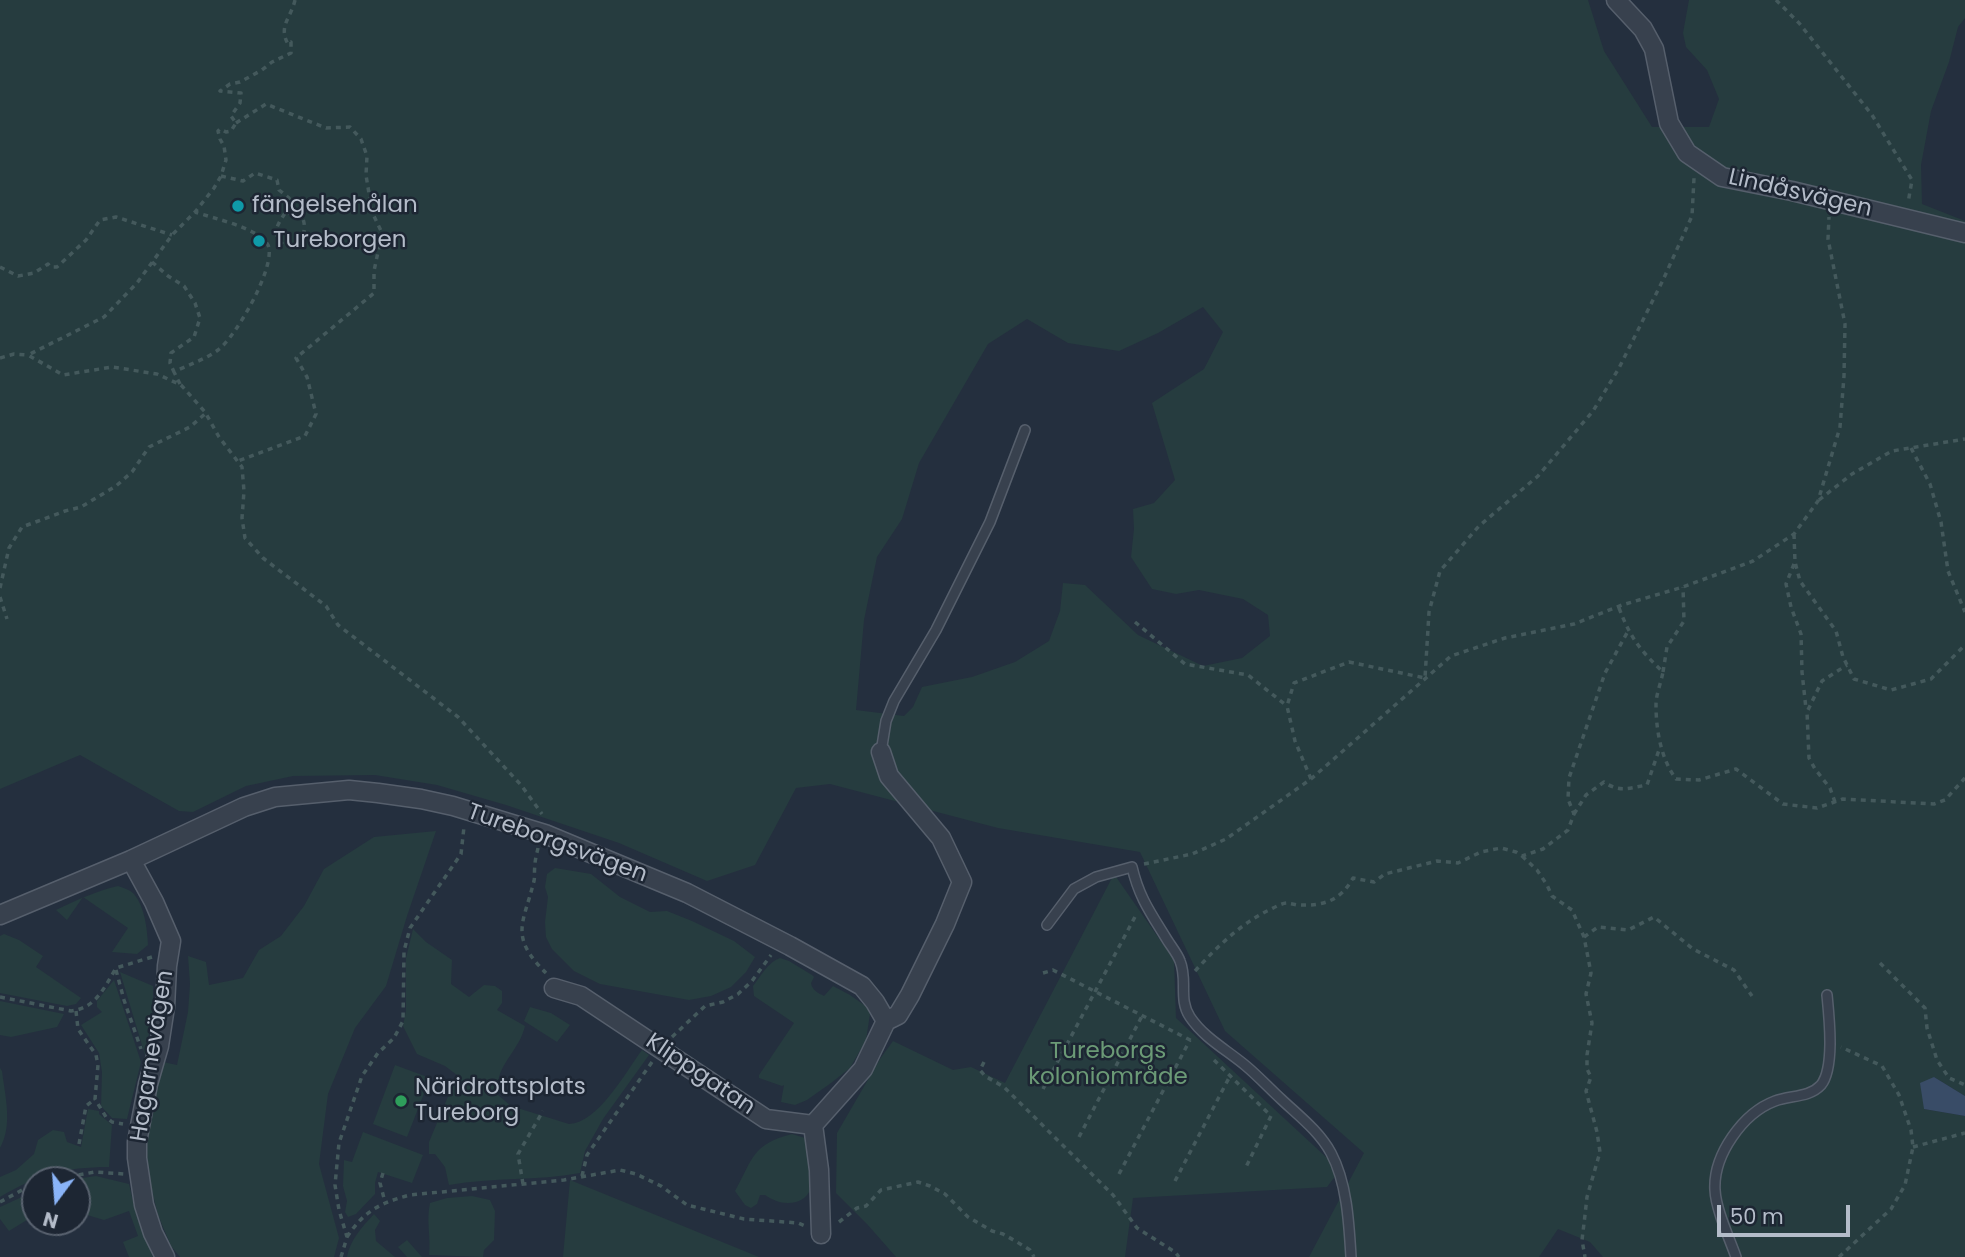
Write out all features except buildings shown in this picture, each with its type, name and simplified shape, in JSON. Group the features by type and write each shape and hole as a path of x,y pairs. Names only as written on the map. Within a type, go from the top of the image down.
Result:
{"street":[{"name":"Lindåsvägen","path":"1616,0 1643,29 1654,49 1669,123 1687,153 1695,159 1722,177 1965,233"},
{"path":"821,1234 819,1170 813,1125 863,1069 886,1021 898,1015 945,924 962,882 941,838 889,776 881,752"},
{"name":"Tureborgsvägen","path":"0,915 131,860 244,807 275,797 349,790 453,806 544,844 687,893 862,986 886,1021"},
{"name":"Hagarnevägen","path":"131,860 171,941 159,1046 148,1084 137,1142 145,1205 153,1233 165,1257"},
{"name":"Klippgatan","path":"553,983 581,996 766,1119 813,1125"}],"lane":[{"path":"881,752 886,721 894,701 936,630 990,522 1025,430"},
{"path":"1047,925 1074,889 1096,877 1132,867 1141,899 1180,960 1183,975 1182,1001 1189,1016 1205,1035 1247,1067 1321,1136 1332,1155 1344,1197 1351,1257"},
{"path":"1736,1257 1715,1190 1727,1145 1739,1126 1754,1114 1775,1101 1808,1094 1822,1084 1830,1042 1827,995"}],"path":[{"path":"236,123 231,116 240,103 241,93 220,91 291,53 291,42 288,44 284,36 284,27 295,0"},
{"path":"1776,0 1799,23 1872,115 1912,180 1905,219"},
{"path":"28,355 104,317 137,283 172,235 195,212 221,176 226,160 218,131 220,129 231,131 236,123 266,104 326,128 349,127 361,139 367,156 366,175 372,212 382,233 374,271 374,293 296,358 307,377 316,414 305,436 238,461"},
{"path":"1425,678 1429,612 1440,571 1479,526 1538,477 1593,411 1625,355 1692,216 1695,159"},
{"path":"221,176 243,181 255,173 277,180 279,190 289,198 290,205 277,225 278,242 285,246 293,245 305,230 303,219 286,212"},
{"path":"1818,500 1840,427 1844,376 1845,324 1828,239 1831,201"},
{"path":"174,372 219,350 259,290 270,254 268,245 250,231 195,212"},
{"path":"0,267 18,276 34,273 48,264 57,267 86,240 100,219 116,218 172,235"},
{"path":"152,262 184,286 195,303 200,318 194,337 171,353 170,363 181,385 206,413 219,437 242,467 242,518 245,538 262,558 326,607 338,625 458,718 521,785 542,814 544,844 535,864 535,878 522,920 521,934 527,951 553,983"},
{"path":"0,358 14,354 28,355 63,375 112,367 157,374 181,385"},
{"path":"0,587 9,548 22,527 81,507 116,486 132,472 149,447 190,427 206,413"},
{"path":"1132,867 1192,854 1226,839 1311,779 1451,656 1505,638 1574,624 1753,561 1794,534 1818,500 1852,474 1892,451 1965,439"},
{"path":"1911,448 1930,484 1941,522 1948,571 1965,612"},
{"path":"1794,534 1795,562 1800,581 1836,631 1843,657 1854,679 1891,690 1931,679 1965,645"},
{"path":"1795,562 1786,584 1801,634 1809,758 1830,788 1835,802"},
{"path":"1683,587 1684,621 1667,647 1656,703 1660,745 1669,770 1676,779 1699,780 1736,769 1783,804 1817,808 1843,799 1934,804 1945,800 1965,778"},
{"path":"0,597 7,619"},
{"path":"1619,608 1640,651 1663,672"},
{"path":"1135,622 1185,664 1248,675 1287,706"},
{"path":"1574,814 1568,799 1569,778 1605,673 1628,631"},
{"path":"1311,779 1295,741 1287,706 1294,682 1349,662 1425,678"},
{"path":"1807,712 1822,681 1847,665"},
{"path":"1522,856 1543,849 1569,830 1574,814 1586,795 1604,782 1623,790 1647,785 1660,745"},
{"path":"346,1237 335,1185 339,1143 362,1076 378,1053 394,1038 403,1021 404,951 410,928 461,853 465,824 459,823"},
{"path":"528,844 544,844"},
{"path":"1191,975 1222,941 1257,917 1288,902 1297,905 1328,904 1348,887 1353,878 1374,882 1385,874 1437,861 1458,863 1481,852 1501,848 1522,856 1537,870 1552,896 1572,910 1584,937 1591,973 1586,993 1591,1023 1587,1069 1591,1077 1586,1091 1600,1153 1586,1206 1582,1240 1585,1257"},
{"path":"1043,1090 1137,913"},
{"path":"1584,937 1598,927 1628,930 1654,918 1693,949 1734,970 1752,996"},
{"path":"582,1175 587,1155 662,1049 705,1006 723,1002 738,994 752,981 773,951 770,949"},
{"path":"0,997 76,1011 91,1004 102,992 116,968 156,956"},
{"path":"1880,962 1925,1008 1927,1028 1937,1060 1950,1079 1965,1086"},
{"path":"116,968 141,1052"},
{"path":"1044,973 1053,970 1201,1047"},
{"path":"76,1011 78,1029 96,1055 98,1065 95,1099 112,1122 131,1124"},
{"path":"1079,1137 1142,1016"},
{"path":"1119,1174 1190,1040"},
{"path":"1830,1042 1882,1066 1899,1095 1911,1130 1913,1147 1905,1185 1891,1209 1839,1257"},
{"path":"1211,1057 1271,1116 1245,1169"},
{"path":"984,1062 980,1070 985,1076 1004,1087 1113,1195 1137,1227 1179,1257"},
{"path":"1175,1181 1230,1076"},
{"path":"79,1144 86,1107 95,1099"},
{"path":"523,1184 518,1154 543,1111"},
{"path":"1913,1147 1965,1133"},
{"path":"341,1257 346,1237 356,1223 370,1210 385,1202 410,1195 564,1180 620,1170 661,1186 687,1205 744,1219 798,1223 821,1234 857,1208 866,1206 881,1189 918,1182 945,1194 968,1217 1017,1242 1034,1257"},
{"path":"91,1173 129,1174"},
{"path":"383,1173 380,1183 385,1202"},
{"path":"0,1202 21,1191"}],"green space":[{"path":"0,0 1588,0 1604,51 1652,127 1709,127 1719,99 1707,70 1686,47 1683,33 1689,0 1965,0 1965,18 1958,27 1949,62 1931,111 1921,165 1922,204 1965,221 1965,1096 1934,1077 1924,1109 1965,1116 1965,1257 1603,1257 1590,1242 1558,1229 1539,1257 1309,1257 1364,1153 1225,1031 1140,852 998,828 830,784 796,788 755,865 707,881 619,843 506,805 437,785 375,775 293,776 246,786 193,812 179,811 80,755 0,789","holes":["1203,307 1223,332 1204,369 1152,403 1175,480 1154,503 1133,509 1131,557 1152,589 1176,594 1199,590 1243,599 1268,615 1270,636 1242,658 1203,666 1138,635 1085,585 1063,583 1060,611 1049,641 1015,662 972,677 922,687 913,707 904,716 856,710 864,620 877,557 902,519 919,463 988,344 1027,319 1068,343 1119,351 1158,333"]},
{"path":"436,831 386,986 355,1028 328,1094 319,1164 339,1238 334,1257 180,1257 171,1246 158,1215 149,1179 145,1137 154,1100 153,1092 163,1062 177,1065 188,1012 188,956 206,962 209,985 243,978 259,950 281,936 304,906 324,869 374,837"},
{"path":"555,868 591,874 620,897 650,912 667,911 692,921 734,941 755,957 746,972 731,987 711,996 689,1000 600,984 574,971 552,949 546,937 548,897 545,887 547,874"},
{"name":"Tureborgs koloniområde","path":"1114,874 1174,960 1176,1018 1340,1170 1327,1187 1133,1198 1125,1257 896,1257 836,1193 837,1133 893,1041 953,1070 971,1067 1005,1083"},
{"path":"118,886 127,889 138,899 143,912 148,945 137,954 112,952 128,928 84,897"},
{"path":"82,898 67,920 56,910 71,903"},
{"path":"413,929 452,960 451,984 469,997 484,985 495,986 502,991 502,1003 497,1010 525,1026 499,1077 498,1095 511,1106 569,1124 580,1121 610,1095 642,1050 649,1055 603,1119 585,1151 580,1173 449,1185 445,1167 435,1154 429,1154 429,1142 457,1075 445,1066 417,1054 403,1026 406,1011 406,958"},
{"path":"4,934 19,940 43,956 36,967 81,998 76,1004 67,1006 0,993 0,936"},
{"path":"780,958 812,975 814,977 811,983 814,989 824,996 833,986 867,1007 870,1014 866,1040 850,1068 807,1100 795,1105 781,1102 784,1085 759,1078 794,1023 754,996 753,986 768,966"},
{"path":"120,972 153,986 153,1012 145,1055"},
{"path":"114,980 141,1062 127,1119 112,1118 101,1106 102,1072 99,1053 81,1025 102,1012 97,1007 97,1001"},
{"path":"0,1001 64,1014 57,1027 11,1037 0,1035"},
{"path":"530,1007 551,1013 570,1025 557,1042 524,1021"},
{"name":"Näridrottsplats Tureborg","path":"395,1065 430,1078 407,1137 373,1124"},
{"path":"0,1068 7,1120 0,1148"},
{"path":"88,1109 99,1111 112,1125 109,1167 21,1166 21,1186 0,1197 0,1177 16,1170 34,1154 38,1140 53,1130 64,1132 67,1142 81,1147"},
{"path":"363,1132 423,1155 412,1183 378,1172 375,1194 356,1214 348,1217 345,1212 347,1201 343,1186 344,1160 352,1162"},
{"path":"792,1134 805,1138 811,1144 813,1178 809,1193 804,1199 787,1203 760,1195 757,1204 751,1208 745,1205 735,1191 755,1154 769,1143"},
{"path":"91,1177 129,1184 137,1218 153,1257 129,1257 123,1242 138,1236 129,1211 104,1220 91,1216"},
{"path":"570,1180 759,1257 563,1257"},
{"path":"472,1196 490,1200 495,1211 494,1240 484,1250 483,1257 429,1255 430,1203 447,1198"},
{"path":"21,1197 21,1224 9,1231 0,1219 0,1207"},
{"path":"374,1214 380,1221 375,1230 376,1241 395,1257 347,1257 354,1239"},
{"path":"407,1240 422,1257 407,1257 398,1247"}],"water":[{"path":"1934,1077 1965,1096 1965,1116 1924,1109 1920,1083"}],"place":[{"name":"fängelsehålan","path":"238,206"},
{"name":"Tureborgen","path":"259,241"},
{"name":"Näridrottsplats Tureborg","path":"401,1101"}]}
